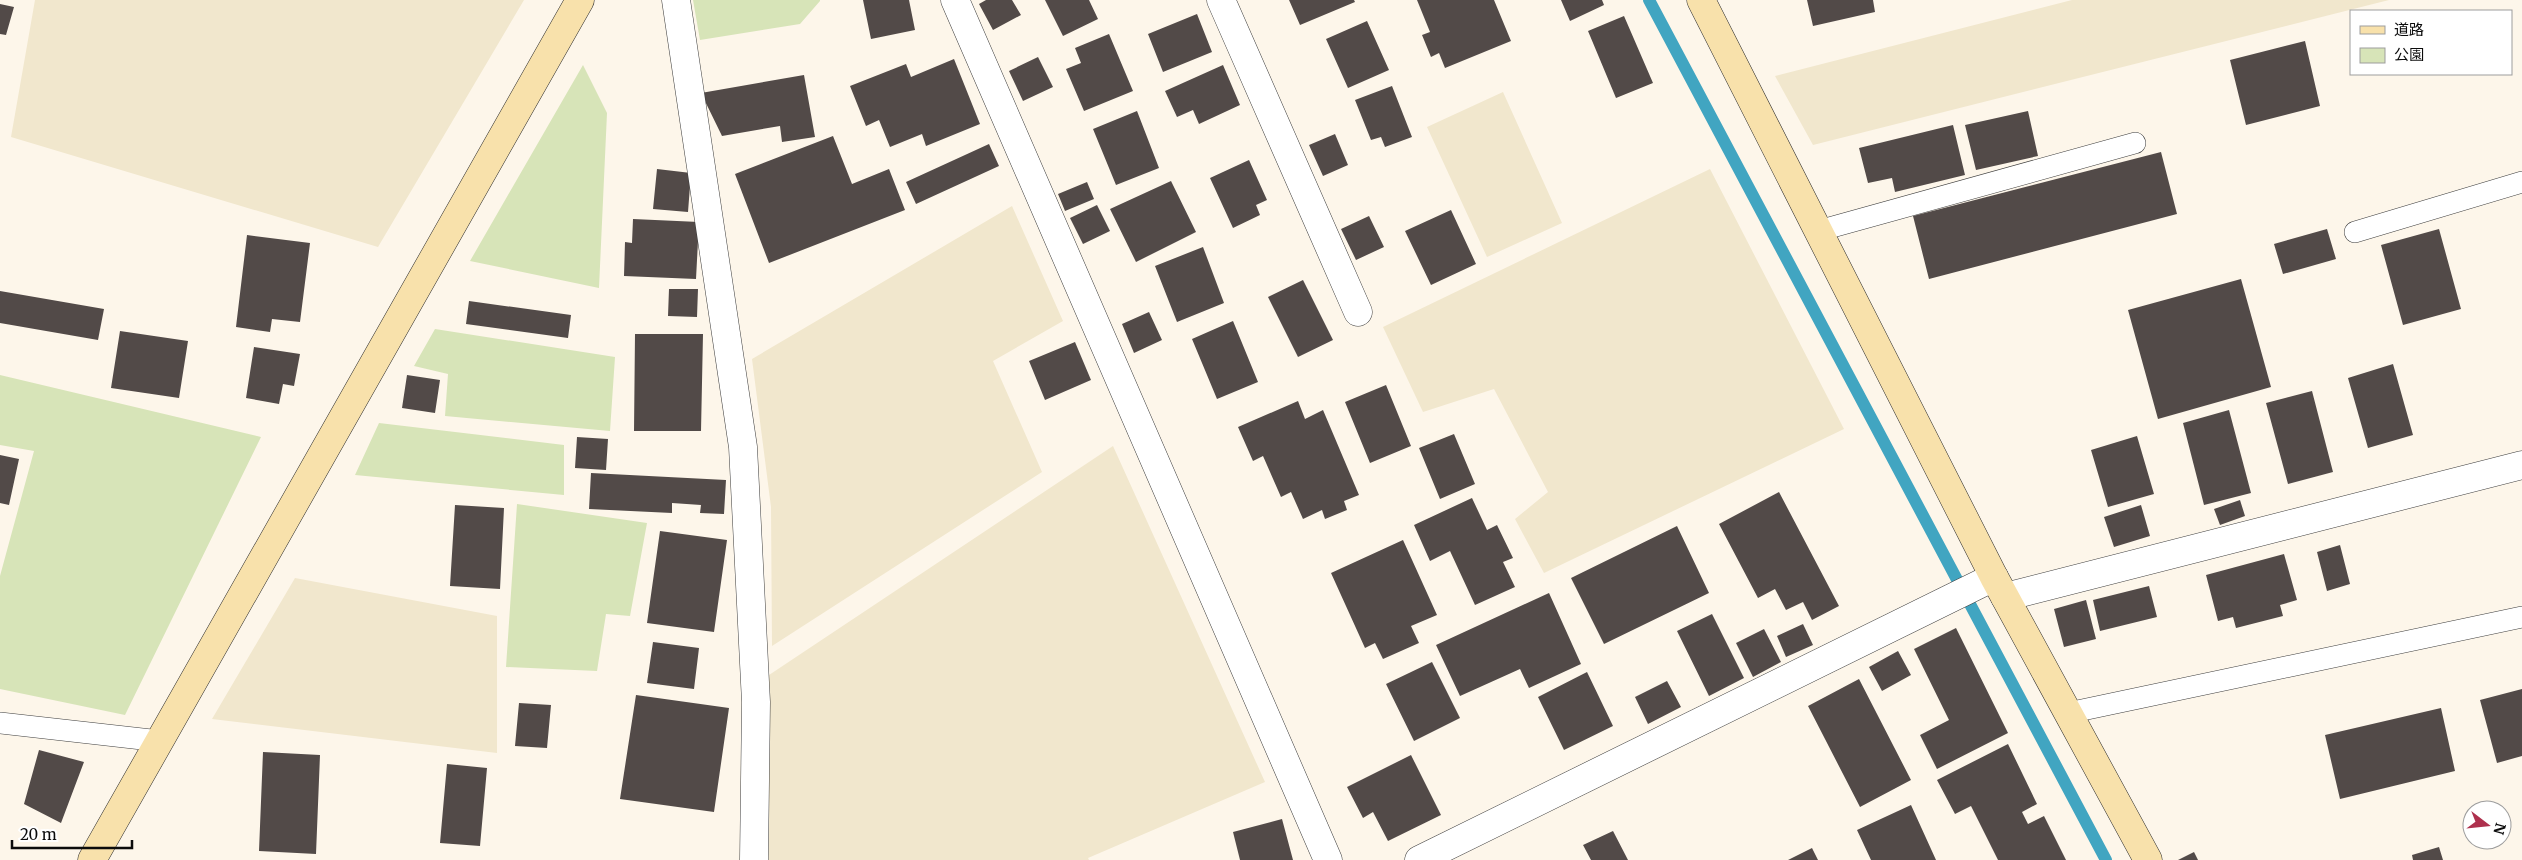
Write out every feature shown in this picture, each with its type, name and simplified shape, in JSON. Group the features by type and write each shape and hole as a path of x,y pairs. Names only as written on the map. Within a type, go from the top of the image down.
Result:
{"street":[{"path":"92,860 580,0"},
{"path":"676,0 743,447 756,702 754,860"},
{"path":"955,0 1328,860"},
{"path":"1221,0 1358,312"},
{"path":"1701,0 1818,231 1981,590 2068,713 2148,860"},
{"path":"1419,860 1981,590 2522,465"}],"lane":[{"path":"1818,231 2135,143"},
{"path":"2355,232 2522,182"},
{"path":"2068,713 2522,617"},
{"path":"0,723 160,741"}],"shaded area":[{"path":"35,0 524,0 378,247 11,137"},
{"path":"2072,0 2389,0 1813,145 1775,76"},
{"path":"1503,92 1562,223 1487,257 1427,127"},
{"path":"1710,169 1844,429 1544,573 1515,519 1548,492 1494,389 1423,412 1383,327"},
{"path":"1012,206 1063,321 993,361 1042,472 772,646 771,507 752,359"},
{"path":"1113,446 1265,782 1088,858 1089,860 769,860 769,675"},
{"path":"295,578 497,616 497,753 212,719"}],"green space":[{"path":"693,0 820,1 800,24 700,40"},
{"path":"583,65 607,113 599,288 470,261"},
{"path":"435,329 615,357 610,431 445,416 448,374 414,366"},
{"path":"0,375 261,437 125,715 0,689 0,576 34,451 0,445"},
{"path":"379,423 564,445 564,495 355,475"},
{"path":"517,504 647,523 630,616 606,614 597,671 506,667"}],"building":[{"path":"863,0 909,0 915,30 871,39"},
{"path":"986,0 1012,0 1021,15 993,30 979,4"},
{"path":"1045,0 1089,0 1098,19 1063,36"},
{"path":"1289,0 1354,0 1355,2 1300,25"},
{"path":"1417,0 1494,0 1511,41 1445,68 1439,53 1431,57 1422,35 1430,32"},
{"path":"1561,0 1602,0 1604,5 1570,21"},
{"path":"1807,0 1873,0 1875,12 1813,26"},
{"path":"0,4 14,7 6,35 0,34"},
{"path":"1197,14 1212,52 1163,72 1148,34"},
{"path":"1624,16 1653,83 1616,98 1588,31"},
{"path":"1367,21 1389,70 1348,88 1326,39"},
{"path":"1109,34 1133,91 1084,111 1066,69 1081,63 1075,48"},
{"path":"2305,41 2320,106 2246,125 2230,60"},
{"path":"1038,57 1053,87 1023,101 1009,71"},
{"path":"954,59 980,124 926,146 922,134 890,147 879,120 866,126 850,86 906,64 911,77"},
{"path":"1223,65 1240,105 1199,124 1193,110 1177,117 1165,91"},
{"path":"804,75 815,137 782,142 780,126 722,136 701,93"},
{"path":"1392,86 1412,137 1385,147 1381,137 1371,140 1355,100"},
{"path":"1137,111 1159,168 1116,185 1093,129"},
{"path":"2028,111 2038,156 1976,170 1965,125"},
{"path":"1953,125 1965,175 1895,192 1892,178 1868,183 1859,148"},
{"path":"1335,134 1348,165 1323,176 1309,145"},
{"path":"833,136 852,184 889,169 905,210 769,263 735,174"},
{"path":"989,144 999,166 916,204 906,182"},
{"path":"2161,152 2177,214 1929,279 1913,216"},
{"path":"1249,160 1267,200 1256,205 1260,215 1233,228 1210,178"},
{"path":"657,169 691,173 688,212 653,209"},
{"path":"1171,181 1196,232 1136,262 1110,209"},
{"path":"1087,182 1094,199 1065,211 1058,194"},
{"path":"1097,205 1110,231 1083,244 1070,218"},
{"path":"1451,210 1476,264 1431,285 1405,231"},
{"path":"1369,216 1384,247 1356,260 1341,229"},
{"path":"633,219 699,222 696,279 624,276 625,242 632,243"},
{"path":"2327,229 2336,259 2283,274 2274,244"},
{"path":"2439,229 2461,309 2403,325 2381,245"},
{"path":"247,235 310,243 300,322 272,319 270,332 236,327"},
{"path":"1203,247 1224,303 1177,322 1155,266"},
{"path":"2241,279 2271,387 2158,419 2128,310"},
{"path":"1303,280 1333,340 1298,357 1268,297"},
{"path":"669,289 698,289 697,317 668,316"},
{"path":"0,291 104,309 98,340 0,323"},
{"path":"469,301 571,315 568,338 466,324"},
{"path":"1149,312 1162,340 1134,353 1122,324"},
{"path":"1233,321 1258,382 1217,399 1192,339"},
{"path":"120,331 188,341 179,398 111,388"},
{"path":"635,334 703,334 701,431 634,431"},
{"path":"1075,342 1091,380 1045,400 1029,361"},
{"path":"254,347 300,354 294,386 283,384 279,404 246,398"},
{"path":"2393,364 2413,435 2368,448 2348,378"},
{"path":"407,375 440,380 435,413 402,408"},
{"path":"1386,385 1411,446 1370,463 1345,402"},
{"path":"2312,391 2333,472 2288,484 2266,403"},
{"path":"1298,401 1305,419 1323,410 1359,495 1344,501 1347,510 1325,519 1322,510 1303,519 1291,492 1281,497 1263,456 1253,461 1238,427"},
{"path":"2229,410 2251,493 2204,505 2183,423"},
{"path":"1454,434 1475,484 1440,499 1419,448"},
{"path":"2137,436 2154,494 2108,507 2091,450"},
{"path":"577,437 608,439 606,470 575,468"},
{"path":"0,455 19,459 9,505 0,503"},
{"path":"591,473 726,480 724,514 700,513 701,505 672,503 672,513 589,509"},
{"path":"1779,492 1839,606 1812,620 1803,602 1786,610 1775,589 1758,598 1719,524"},
{"path":"1472,498 1487,530 1497,525 1513,558 1503,562 1515,587 1475,605 1450,551 1430,561 1414,525"},
{"path":"2240,500 2245,516 2220,525 2214,509"},
{"path":"455,505 504,508 500,589 450,586"},
{"path":"2141,505 2150,536 2114,547 2104,517"},
{"path":"1677,526 1709,593 1604,644 1571,578"},
{"path":"660,531 727,540 714,632 647,623"},
{"path":"1403,540 1437,615 1411,626 1419,643 1383,659 1375,643 1365,648 1331,573"},
{"path":"2340,545 2350,584 2327,591 2317,552"},
{"path":"2284,554 2297,600 2280,605 2283,616 2236,628 2233,617 2218,621 2206,575"},
{"path":"2149,586 2157,617 2100,631 2093,600"},
{"path":"1549,593 1581,664 1529,688 1520,669 1460,696 1436,645"},
{"path":"2086,600 2096,639 2064,647 2054,609"},
{"path":"1712,614 1744,678 1709,696 1677,631"},
{"path":"1803,624 1813,645 1786,657 1777,636"},
{"path":"1956,628 2008,733 1937,769 1920,735 1949,720 1914,649"},
{"path":"1764,629 1781,662 1753,677 1736,643"},
{"path":"653,642 699,648 694,689 647,683"},
{"path":"1898,651 1911,675 1882,691 1869,667"},
{"path":"1432,662 1460,718 1414,741 1386,684"},
{"path":"1587,672 1613,726 1564,750 1538,697"},
{"path":"1859,679 1911,780 1860,807 1808,706"},
{"path":"1667,681 1681,707 1648,724 1635,697"},
{"path":"2522,689 2522,756 2497,763 2480,700"},
{"path":"636,695 729,708 714,812 620,799"},
{"path":"519,703 551,705 547,748 515,746"},
{"path":"2441,708 2455,771 2340,799 2325,735"},
{"path":"2008,744 2037,804 2022,812 2028,824 2044,816 2066,860 1998,860 1971,806 1955,814 1937,780"},
{"path":"39,750 84,762 61,823 24,804"},
{"path":"263,752 320,755 316,854 259,851"},
{"path":"1411,755 1441,815 1388,841 1373,812 1363,818 1347,787"},
{"path":"447,764 487,768 480,846 440,843"},
{"path":"1911,805 1936,860 1871,860 1857,830"},
{"path":"1282,819 1293,860 1240,860 1233,832"},
{"path":"1613,831 1628,860 1591,860 1583,845"},
{"path":"2439,847 2443,860 2413,860 2412,855"},
{"path":"1812,848 1818,860 1788,860"},
{"path":"2194,852 2198,860 2178,860"}],"waterway":[{"path":"1649,0 2106,860"}]}
